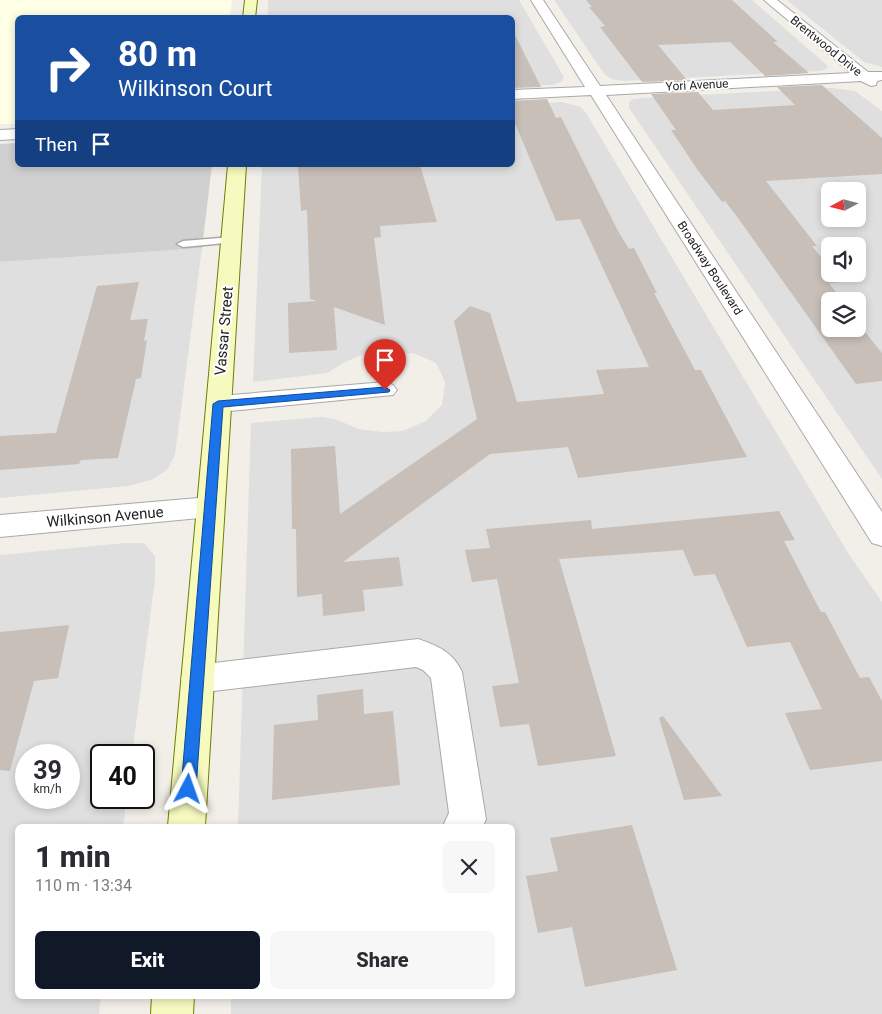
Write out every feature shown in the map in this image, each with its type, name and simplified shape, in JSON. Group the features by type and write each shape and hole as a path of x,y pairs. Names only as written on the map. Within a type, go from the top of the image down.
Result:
{"street":[{"path":"249,15 251,0"},
{"name":"Broadway Boulevard","path":"538,0 882,535"},
{"name":"Brentwood Drive","path":"770,0 882,91"},
{"name":"Yori Avenue","path":"515,95 882,76"},
{"path":"0,134 15,134"},
{"name":"Vassar Street","path":"186,824 237,167"},
{"path":"218,404 385,390"},
{"name":"Wilkinson Avenue","path":"0,526 210,507"},
{"path":"197,678 418,653 434,660 446,672 468,819 464,824"},
{"path":"172,1014 173,999"}],"lane":[{"path":"183,244 232,240"}],"shaded area":[{"path":"0,0 232,0 230,15 15,15 15,124 0,124"},
{"path":"268,0 519,0 564,77 561,82 552,85 515,86 515,15 268,15"},
{"path":"554,0 752,0 828,66 826,69 819,71 624,81 612,79 605,75"},
{"path":"787,0 882,0 882,67 864,62"},
{"path":"832,88 855,91 882,111 882,479 629,108 629,102 633,99"},
{"path":"562,102 581,107 586,113 848,553 882,602 882,1014 231,1014 231,999 515,999 515,824 238,824 251,423 321,417 335,419 359,429 383,432 403,431 426,421 442,405 445,382 436,363 416,354 391,351 369,352 345,362 327,373 253,382 262,167 515,167 515,105"},
{"path":"15,143 15,167 212,167 202,248 0,262 0,144"},
{"path":"202,248 175,455 167,470 151,480 128,486 0,498 0,262"},
{"path":"125,543 144,543 155,556 155,579 133,744 90,744 90,809 125,809 123,824 15,824 15,999 101,999 99,1014 0,1014 0,555"}],"building":[{"path":"586,0 732,0 778,42 773,42 809,73 765,76 730,42 658,45 687,80 642,82 600,27 605,26 589,7 592,7"},
{"path":"515,35 541,87 515,88"},
{"path":"822,85 882,138 882,174 766,181 817,246 812,246 821,257 821,282 842,282 829,283 836,292 821,292 821,335 738,218 725,201 722,202 697,169 671,130 676,130 651,94 698,92 713,110 795,105 777,87"},
{"path":"547,99 556,118 561,117 618,231 629,249 634,248 657,293 654,293 695,370 701,370 747,457 578,478 568,447 490,454 343,562 399,557 403,586 363,590 365,611 323,616 322,594 297,597 296,529 292,529 291,449 335,446 340,514 477,419 454,321 470,306 490,313 517,402 604,394 596,370 649,367 580,219 556,221 515,123 515,101"},
{"path":"298,167 421,167 437,222 380,226 381,237 374,238 385,325 334,307 337,350 289,353 288,303 317,301 310,299 307,210 301,211"},
{"path":"139,282 130,320 148,319 144,341 147,340 141,378 136,379 118,458 81,460 79,464 0,470 0,436 56,433 97,286"},
{"path":"866,333 882,353 882,381 856,384 823,337 866,337"},
{"path":"779,511 795,540 784,541 821,612 825,612 860,678 869,677 882,701 882,761 810,770 785,713 822,709 790,642 747,647 715,574 694,576 683,550 559,559 616,756 538,766 529,724 500,727 492,686 519,683 497,579 472,582 465,550 490,548 486,529 591,520 592,529"},
{"path":"69,625 58,678 34,681 17,744 15,744 15,752 10,771 0,770 0,632"},
{"path":"363,689 364,714 393,711 400,785 272,800 274,725 318,720 317,695"},
{"path":"663,716 722,796 684,800 659,718"},
{"path":"632,825 677,970 585,987 572,927 538,933 526,876 558,871 550,838"}],"route":[{"path":"188,789 218,404 385,390"}]}
